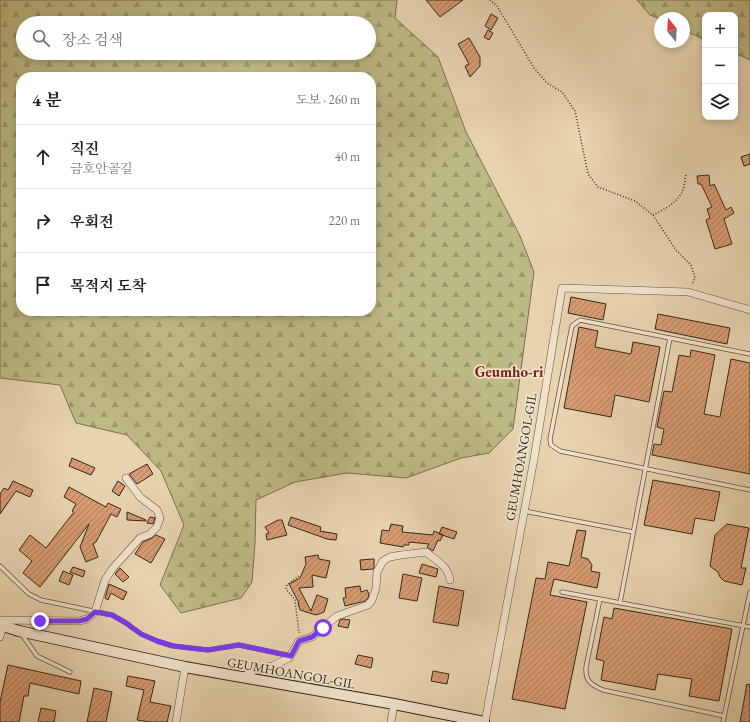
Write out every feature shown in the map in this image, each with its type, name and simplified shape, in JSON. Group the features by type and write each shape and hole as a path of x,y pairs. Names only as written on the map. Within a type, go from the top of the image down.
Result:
{"street":[{"name":"GEUMHOANGOL-GIL","path":"1,624 19,631 185,667 394,704 485,722 524,512 562,288 688,292 750,310"},
{"path":"0,636 1,624 79,621 87,619 95,612 105,580 113,568 140,538 150,534 156,527 160,518 157,510 140,497 126,478"},
{"path":"242,677 255,670 272,666 289,658 299,641 312,637 337,616 368,605 372,600 376,588 377,572 383,561 390,557 426,552 444,566 449,573 450,580"},
{"path":"176,722 185,667"},
{"path":"391,722 394,704"}],"lane":[{"path":"750,354 580,320 572,326 550,440 551,445 560,451 750,490"},
{"path":"620,603 670,338"},
{"path":"524,512 633,532"},
{"path":"0,566 29,594 41,600 112,615 141,634 173,646 208,650 239,645 291,656"},
{"path":"562,592 750,627"},
{"path":"723,722 750,592"},
{"path":"600,599 586,667 587,680 592,685 603,690 724,716"},
{"path":"19,631 37,656 70,672"}],"path":[{"path":"490,0 497,6 534,68 547,83 562,92 575,111 588,174 598,188 635,201 652,215 676,250 692,265 695,278 688,292"},
{"path":"652,215 662,211 682,193 686,173"},
{"path":"299,576 287,585 286,589 295,600 299,626 299,641"}],"green space":[{"path":"0,0 397,0 395,18 438,57 466,132 520,236 534,272 513,429 489,453 461,458 406,478 347,473 295,482 256,500 252,582 241,598 181,613 160,585 184,525 161,471 127,435 76,423 60,385 0,378"},
{"path":"637,0 750,0 750,60 738,54 738,12 702,12 702,39 690,33 690,12 654,12 654,17 650,15"}],"building":[{"path":"426,0 463,0 440,17"},
{"path":"491,14 498,18 491,30 485,26"},
{"path":"488,30 493,33 489,40 484,37"},
{"path":"469,38 480,57 480,66 470,77 465,66 469,64 458,44"},
{"path":"750,154 750,164 744,166 741,157"},
{"path":"709,175 710,186 714,184 726,210 731,207 734,213 724,219 732,244 715,249 706,220 710,218 707,209 712,207 701,184 698,184 697,176"},
{"path":"571,297 606,304 603,320 568,313"},
{"path":"658,314 730,328 727,344 655,329"},
{"path":"579,327 598,331 595,347 631,354 633,342 660,347 649,402 615,395 611,417 564,408"},
{"path":"691,350 715,355 704,414 720,417 731,359 750,363 750,474 652,455 654,444 661,445 664,429 657,427 664,391 672,392 679,355 690,357"},
{"path":"72,458 95,468 91,475 69,466"},
{"path":"147,464 153,474 137,484 129,474"},
{"path":"653,480 720,492 714,521 695,518 692,534 644,525"},
{"path":"13,481 33,490 30,497 16,491 0,514 0,494 4,488 8,490"},
{"path":"118,481 125,486 119,496 112,491"},
{"path":"69,487 106,507 108,503 121,509 117,517 111,514 96,542 93,544 98,557 86,562 80,547 89,524 40,587 23,573 32,561 19,550 30,535 46,548 74,512 72,511 76,504 64,497"},
{"path":"127,512 146,520 146,521 127,520"},
{"path":"150,517 155,518 153,524 147,523"},
{"path":"291,517 321,527 320,531 337,534 336,540 327,539 288,525"},
{"path":"278,520 282,520 287,535 267,540 266,534 269,533 265,527"},
{"path":"391,524 403,526 402,532 433,535 434,531 443,535 440,541 438,540 433,551 427,547 429,544 409,542 409,545 404,545 403,547 380,543 382,530 389,531"},
{"path":"727,524 749,528 741,568 746,568 742,585 724,581 718,572 710,566 715,535"},
{"path":"442,527 457,532 454,539 439,534"},
{"path":"577,530 586,531 581,557 588,559 592,565 591,571 600,573 597,588 554,579 550,595 587,602 565,709 512,699 536,578 545,579 548,562 569,566"},
{"path":"156,535 165,539 151,563 135,554 143,542"},
{"path":"318,555 319,559 330,561 326,578 312,575 313,587 299,588 311,611 317,595 328,599 324,612 316,615 300,610 299,603 289,584 300,578 306,564 305,557"},
{"path":"374,559 373,569 361,570 360,560"},
{"path":"422,564 438,569 436,577 419,573"},
{"path":"73,567 85,571 83,577 70,572"},
{"path":"120,568 129,577 123,582 115,574"},
{"path":"63,571 73,575 69,585 59,581"},
{"path":"403,574 422,578 417,601 399,598"},
{"path":"109,584 127,592 123,600 111,593 108,600 105,598"},
{"path":"360,586 361,592 367,590 369,594 368,598 365,601 345,606 343,598 346,598 345,588"},
{"path":"439,586 464,591 458,626 433,622"},
{"path":"614,608 732,629 719,701 689,696 692,679 658,674 655,690 601,680 604,661 596,659 604,617 612,619"},
{"path":"340,620 350,620 348,628 338,626"},
{"path":"358,655 373,658 371,668 355,664"},
{"path":"8,665 81,681 79,694 30,683 28,696 24,696 19,722 0,722 0,702"},
{"path":"433,671 449,674 447,684 431,681"},
{"path":"128,676 155,681 150,702 171,706 167,722 148,722 137,720 144,690 126,686"},
{"path":"747,684 750,685 750,722 740,722"},
{"path":"94,688 112,692 106,722 87,722"},
{"path":"41,708 56,711 54,722 38,722"}],"district":[{"name":"Geumho-ri","path":"509,371"}],"route":[{"path":"40,621 79,621 87,619 95,612 112,615 141,634 173,646 208,650 239,645 291,656 299,641 312,637 323,628"}]}
